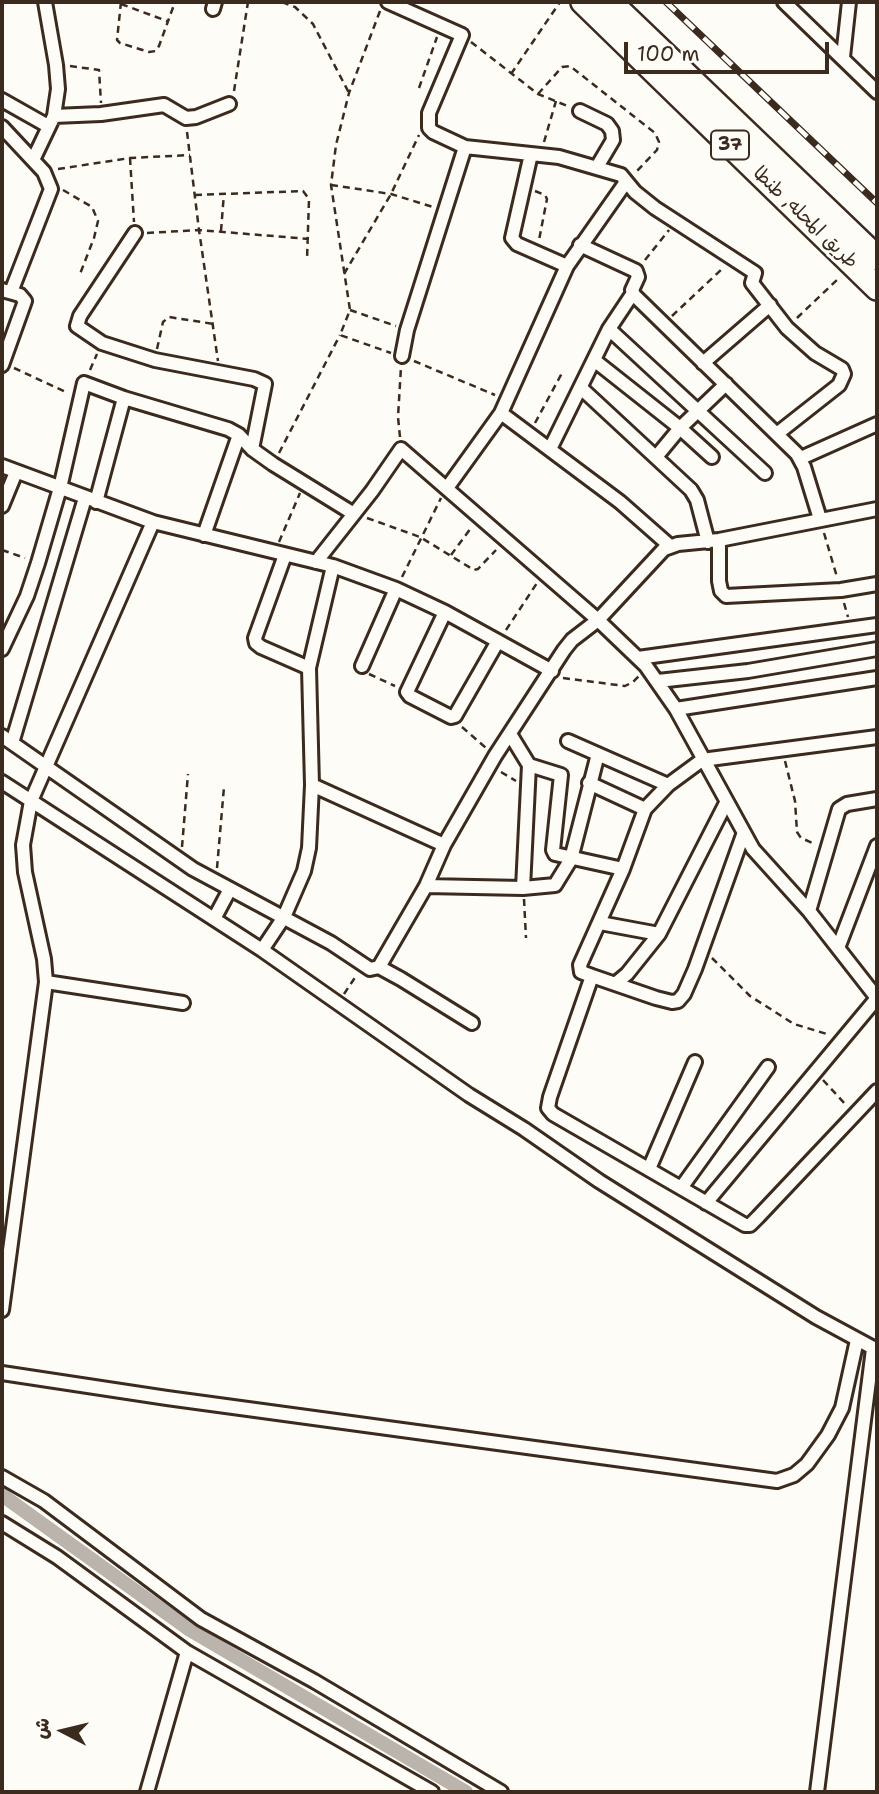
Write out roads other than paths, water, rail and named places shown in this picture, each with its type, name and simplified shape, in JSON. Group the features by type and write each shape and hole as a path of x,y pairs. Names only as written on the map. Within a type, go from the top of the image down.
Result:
{"highway":[{"name":"طريق المحله, طنطا","path":"583,2 877,288"},
{"name":"طريق المحله, طنطا","path":"610,2 877,258"}],"street":[{"path":"33,160 51,121 58,89 45,2"},
{"path":"389,2 462,35 429,113 429,128 433,132 465,147 536,154 621,175 644,200 755,273 751,283 787,328 815,353 842,369 844,374 839,385 778,433"},
{"path":"784,2 877,92"},
{"path":"843,57 849,2"},
{"path":"2,100 51,121 164,105 186,118 204,116 229,104"},
{"path":"580,111 607,124 612,131 613,140 597,167"},
{"path":"2,127 47,177 50,195 6,291 20,295 26,303 2,364"},
{"path":"402,356 465,147"},
{"path":"536,154 512,238 517,244 567,266"},
{"path":"446,488 501,413 567,266 626,182"},
{"path":"135,233 77,323 80,329 103,343 155,360 265,384 252,449"},
{"path":"550,449 609,329 633,293 638,277 636,271 580,245"},
{"path":"633,293 801,458 820,519"},
{"path":"703,363 770,305"},
{"path":"609,329 765,472"},
{"path":"594,360 712,457"},
{"path":"2,649 27,596 38,563 60,488 84,383 124,398 228,429 273,464 354,514"},
{"path":"656,457 696,411 726,384"},
{"path":"582,388 691,490 713,541 719,581 726,596 841,590 877,584"},
{"path":"124,398 7,739 181,861 331,943 370,969 379,968 401,979 472,1023"},
{"path":"501,413 620,502 670,546"},
{"path":"801,458 877,424"},
{"path":"204,536 239,435"},
{"path":"316,562 401,449 598,620 642,662 676,709 743,835 877,998 706,1203"},
{"path":"2,466 153,522 333,566 396,589 498,641 550,674"},
{"path":"2,506 16,472"},
{"path":"379,968 426,886 444,845 493,761 572,640 598,620 656,557 670,546 713,541 877,509"},
{"path":"2,1310 46,982 44,959 25,872 23,845 31,801 153,522"},
{"path":"280,554 256,632 256,643 309,668"},
{"path":"262,950 284,917 304,872 309,848 312,785 309,668 333,566"},
{"path":"362,666 396,589"},
{"path":"445,612 408,692 410,696 453,717 498,641"},
{"path":"642,662 877,625"},
{"path":"658,681 748,671 877,649"},
{"path":"676,709 877,678"},
{"path":"510,734 529,765 523,888"},
{"path":"743,835 684,994 678,1001 656,998 581,972 580,965 623,869 645,809 668,785 702,760 877,737"},
{"path":"568,741 668,785"},
{"path":"426,886 523,888 555,885 571,859 598,754"},
{"path":"529,765 561,775 553,850 555,854 623,869"},
{"path":"2,782 262,950 599,1181 875,1349 817,1792"},
{"path":"589,783 645,809"},
{"path":"312,785 444,845"},
{"path":"808,911 839,809 847,804 877,799"},
{"path":"615,984 627,974 659,934 726,803"},
{"path":"838,948 877,846"},
{"path":"214,919 230,889"},
{"path":"600,923 659,934"},
{"path":"592,976 548,1108 553,1114 743,1224 750,1224 877,1091"},
{"path":"46,982 183,1003"},
{"path":"649,1169 695,1062"},
{"path":"681,1188 768,1067"},
{"path":"2,1373 777,1481 794,1475 807,1464 828,1435 842,1408 857,1340"},
{"path":"2,1477 44,1501 201,1619 325,1688 501,1792"},
{"path":"2,1523 57,1557 187,1652 432,1792"},
{"path":"147,1792 187,1652"}],"waterway":[{"path":"2,1495 190,1630 466,1792"}],"railway":[{"path":"666,2 877,203"}]}
